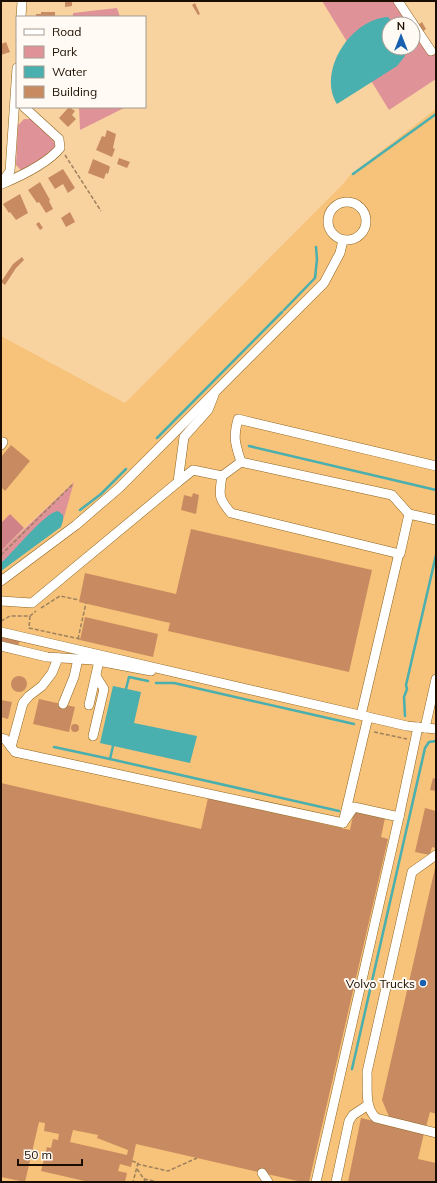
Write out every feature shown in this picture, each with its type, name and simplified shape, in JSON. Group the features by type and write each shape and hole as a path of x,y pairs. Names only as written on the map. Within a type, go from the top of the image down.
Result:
{"street":[{"path":"21,16 22,1"},
{"path":"398,1 408,16"},
{"path":"421,37 430,51"},
{"path":"1,184 10,171 16,100"},
{"path":"1,184 20,176 55,154 60,148 59,139 25,108"},
{"path":"346,201 358,204 363,209 367,222 366,228 357,238 352,240 343,240 334,235 330,230 328,218 333,207 346,201"},
{"path":"1,581 102,504 119,488 324,283 340,253 343,240"},
{"path":"178,482 184,437 208,410 214,392"},
{"path":"241,462 234,434 238,419 436,466"},
{"path":"399,553 231,513 222,502 219,492 222,476 241,462 392,495 408,514 436,520"},
{"path":"1,601 32,603 193,470 222,476"},
{"path":"343,823 364,716 408,514"},
{"path":"1,632 407,726 436,729"},
{"path":"1,646 47,657 99,661 134,669 161,673 174,671"},
{"path":"11,747 23,703 28,696 42,686 52,673 58,658"},
{"path":"63,704 74,677 78,659"},
{"path":"89,706 99,661"},
{"path":"93,736 104,689 96,676"},
{"path":"316,1182 399,817 421,727 436,679"},
{"path":"1,738 5,739 15,752 343,823"},
{"path":"343,823 354,807 399,817"},
{"path":"436,855 412,872 367,1072 368,1105 371,1114 376,1118 436,1133"},
{"path":"336,1182 349,1121 353,1115 368,1105"},
{"path":"262,1173 268,1182"}],"path":[{"path":"60,148 100,211"},
{"path":"1,555 72,485"},
{"path":"30,616 29,628 79,639 86,603"},
{"path":"372,732 408,739"},
{"path":"132,1161 138,1163 137,1164 168,1171 197,1158"},
{"path":"133,1182 137,1164"},
{"path":"136,1168 146,1182"},
{"path":"144,1179 158,1182"}],"shaded area":[{"name":"Volvo Trucks","path":"436,109 436,1182 1,1182 1,570 73,483 24,528 10,515 1,523 1,336 125,403 344,183 350,175"},
{"path":"10,514 24,528 1,551 1,523"}],"green space":[{"path":"322,1 398,1 408,16 381,16 381,56 421,56 421,34 436,56 436,79 389,110"},
{"path":"117,8 120,16 73,16 73,13"},
{"path":"79,108 124,108 80,130"},
{"path":"24,119 32,119 49,135 56,146 55,150 21,170 16,165 18,125"},
{"path":"74,482 62,524 1,570 1,551"}],"water":[{"path":"381,18 381,56 405,56 397,66 337,104 332,91 331,77 335,62 341,49 350,37 362,27 374,20"},
{"path":"58,511 63,515 61,527 1,571 1,563 37,525 52,513"},
{"path":"113,686 141,692 134,723 197,736 190,763 100,743"}],"building":[{"path":"65,1 72,1 72,6 65,7"},
{"path":"195,3 200,14 198,15 192,5"},
{"path":"41,12 55,12 55,16 36,16 36,14 41,14"},
{"path":"422,22 426,29 422,32 421,30"},
{"path":"6,42 10,52 1,55 1,44"},
{"path":"68,108 75,111 72,115 76,119 68,127 59,118"},
{"path":"107,130 116,134 113,148 115,149 112,157 96,150 102,136 105,137"},
{"path":"119,158 130,162 127,168 117,164"},
{"path":"93,159 110,167 108,174 106,173 104,179 88,173"},
{"path":"63,169 75,188 68,193 63,184 55,189 48,178"},
{"path":"40,182 50,200 49,201 53,209 46,213 39,202 37,203 28,190"},
{"path":"20,194 28,213 16,220 3,204"},
{"path":"70,212 75,222 66,227 61,218"},
{"path":"39,222 43,228 40,230 36,224"},
{"path":"22,257 24,260 16,268 5,285 1,282 13,264"},
{"path":"11,445 30,461 5,491 1,487 1,457"},
{"path":"193,493 199,495 196,514 181,510 184,495 192,497"},
{"path":"191,529 372,570 349,672 168,631 170,623 79,602 85,573 176,594"},
{"path":"85,617 158,634 153,657 80,640"},
{"path":"1,635 20,639 18,647 1,643"},
{"path":"19,676 26,681 27,684 22,691 19,692 12,687 11,684 16,677"},
{"path":"39,699 75,707 69,732 33,724"},
{"path":"1,700 12,702 8,719 1,717"},
{"path":"73,724 77,724 79,728 77,732 73,732 71,730 71,726"},
{"path":"433,778 436,779 436,791 430,790"},
{"path":"1,783 201,829 208,798 350,830 354,811 385,818 381,837 388,839 309,1182 302,1182 136,1144 131,1167 120,1164 118,1171 127,1173 125,1182 89,1182 41,1171 47,1147 51,1148 53,1139 58,1140 59,1134 44,1131 45,1123 39,1122 25,1182 1,1177","holes":["73,1130 98,1135 97,1138 128,1150 127,1155 70,1142"]},
{"path":"425,808 436,811 436,843 435,848 432,847 430,855 415,852"},
{"name":"Volvo Trucks","path":"435,868 436,1114 430,1112 426,1127 390,1119 382,1100"},
{"path":"361,1118 424,1133 418,1159 436,1163 436,1182 348,1182"}],"waterway":[{"path":"353,174 436,114"},
{"path":"284,310 315,278 317,259 316,247"},
{"path":"157,438 282,312"},
{"path":"249,446 436,490"},
{"path":"80,510 101,494 126,469"},
{"path":"405,716 404,697 407,689 406,685 436,555"},
{"path":"126,689 129,677 148,681"},
{"path":"156,683 174,683 354,724"},
{"path":"352,1069 425,748 429,742 436,741"},
{"path":"113,746 110,759 339,811"},
{"path":"54,747 110,759"}],"place":[{"name":"Volvo Trucks","path":"423,983"}]}
